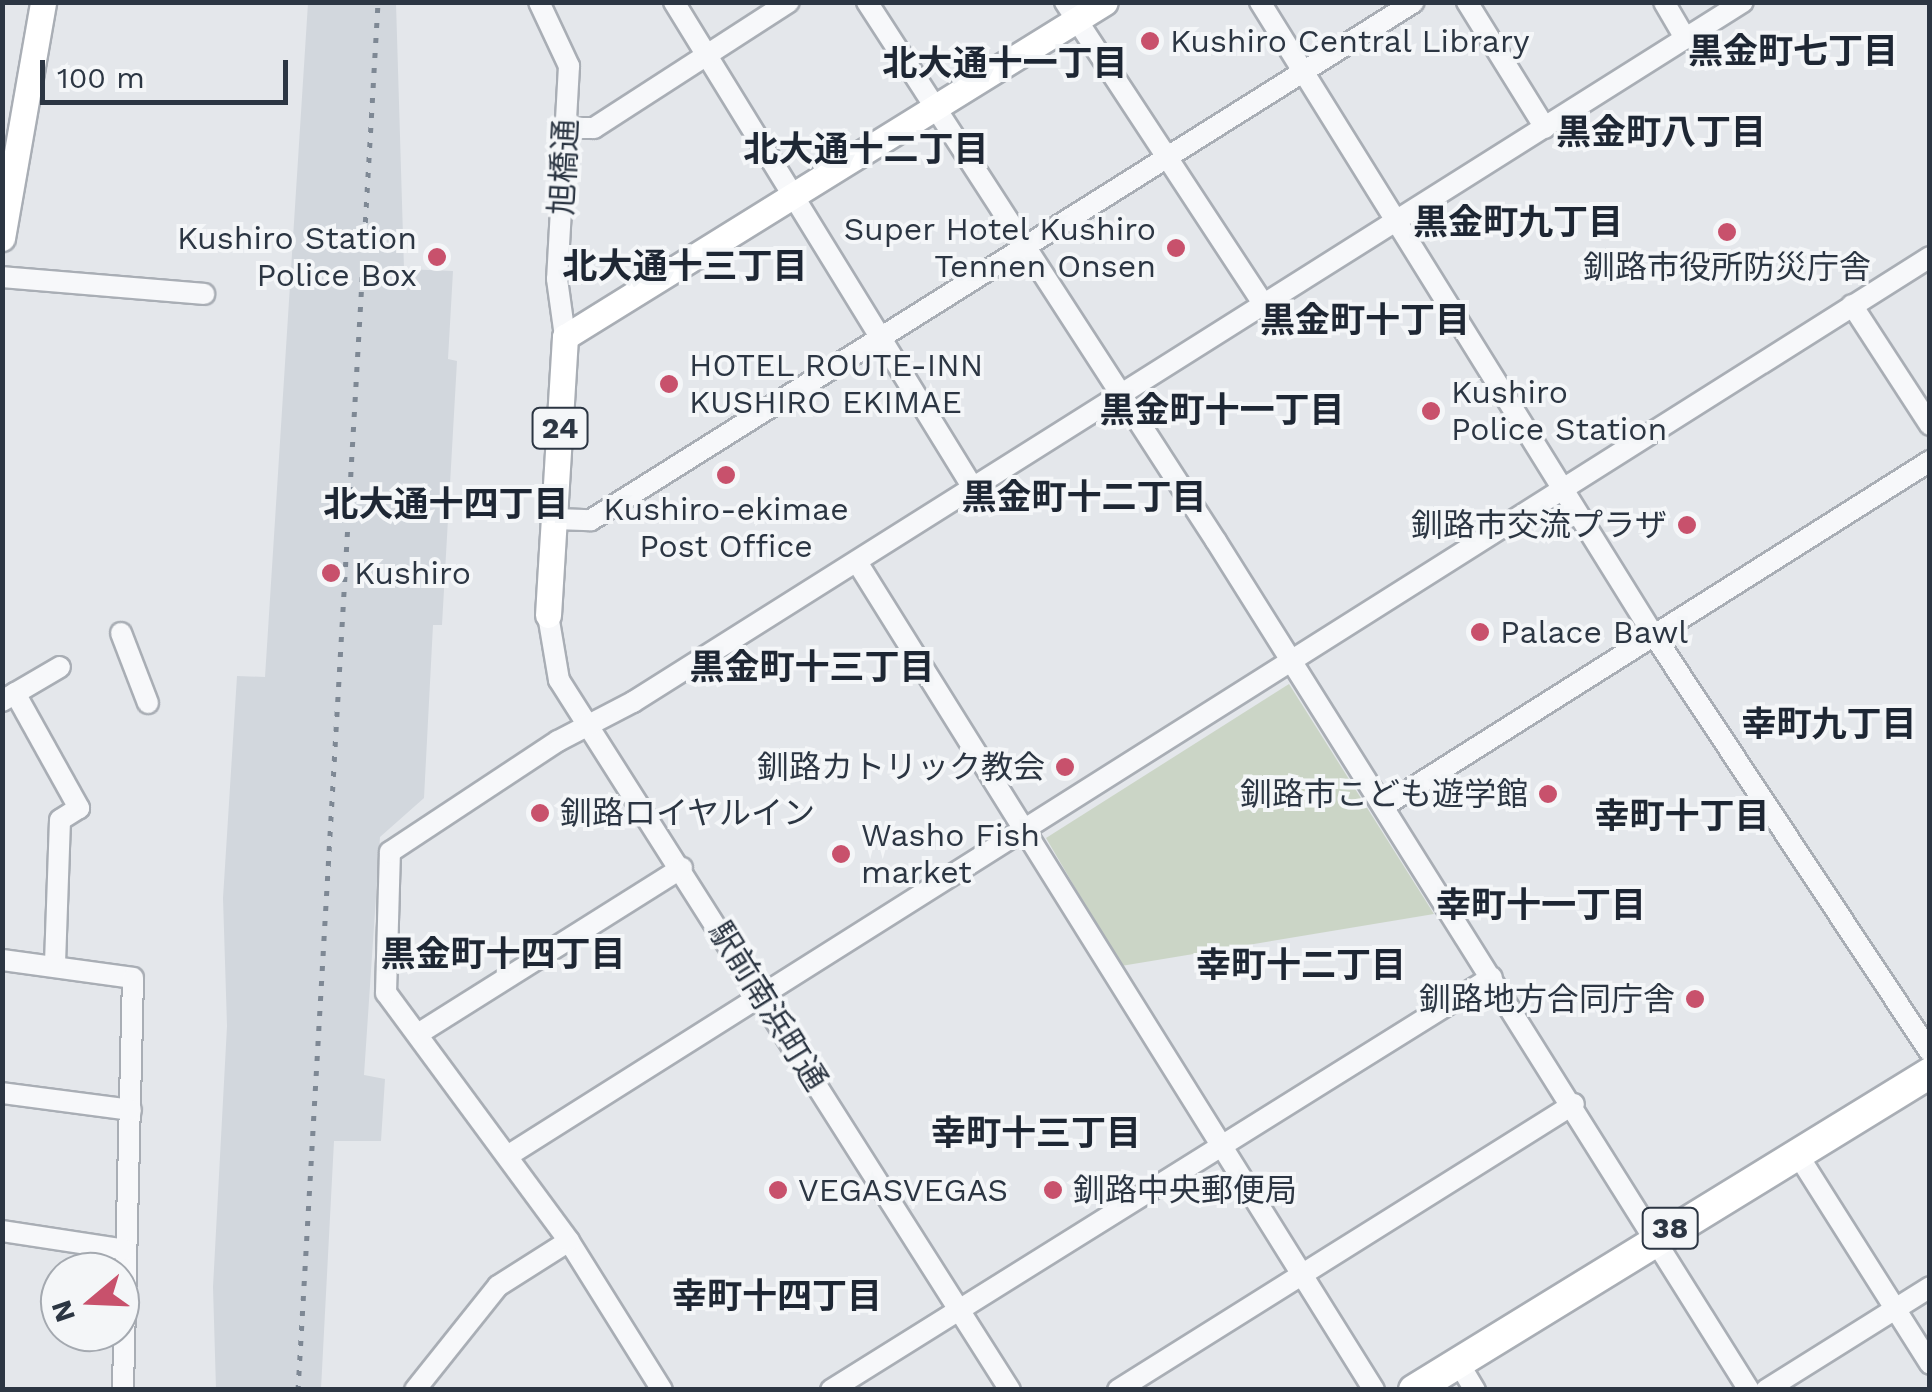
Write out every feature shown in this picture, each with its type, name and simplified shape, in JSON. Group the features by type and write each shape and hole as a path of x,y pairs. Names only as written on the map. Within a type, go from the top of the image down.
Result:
{"highway":[{"name":"38","path":"1414,1390 1656,1236 1930,1073"}],"main road":[{"path":"2,238 43,2"},
{"path":"565,337 933,108 1072,11 1105,2"},
{"name":"24","path":"548,615 565,337"}],"street":[{"name":"旭橋通","path":"539,2 569,66 558,279 565,337"},
{"path":"674,2 876,338 973,488"},
{"path":"567,128 594,128 790,2"},
{"path":"867,2 1574,1104 1750,1390"},
{"path":"1260,2 1399,219 1654,634 1930,1052"},
{"path":"555,519 591,520 1414,2"},
{"path":"1467,2 1545,128"},
{"path":"1664,2 1686,38"},
{"path":"662,1390 569,1241 382,979 390,852 1743,2"},
{"path":"1072,11 1263,304"},
{"path":"508,1156 1930,257"},
{"path":"2,277 204,294"},
{"path":"1852,305 1930,425"},
{"path":"1384,806 1930,461"},
{"path":"857,562 1374,1390"},
{"name":"駅前南浜町通","path":"548,615 552,662 587,726 682,868 1010,1390"},
{"path":"121,633 148,702"},
{"path":"55,966 60,820 79,808 9,697 60,667"},
{"path":"418,1034 682,868"},
{"path":"2,960 134,978 123,1390"},
{"path":"831,1390 1492,977"},
{"path":"2,1093 130,1110"},
{"path":"1118,1390 1574,1104"},
{"path":"1798,1155 1930,1364"},
{"path":"2,1230 126,1250"},
{"path":"415,1390 498,1286 569,1241"},
{"path":"1766,1390 1930,1286"},
{"path":"1458,1362 1476,1390"}],"shaded area":[{"path":"308,3 396,3 404,269 453,271 448,359 457,361 442,625 433,625 424,798 380,837 364,1075 385,1079 381,1141 334,1141 321,1389 216,1389 213,1287 227,1026 223,898 237,676 265,677"}],"green space":[{"path":"1289,684 1434,914 1121,966 1046,838"}],"railway":[{"path":"298,1390 378,2"}],"place":[{"name":"Kushiro Central Library","path":"1150,41"},
{"name":"釧路市役所防災庁舎","path":"1727,232"},
{"name":"Super Hotel Kushiro Tennen Onsen","path":"1176,248"},
{"name":"Kushiro Station Police Box","path":"437,257"},
{"name":"HOTEL ROUTE-INN KUSHIRO EKIMAE","path":"669,384"},
{"name":"Kushiro Police Station","path":"1431,411"},
{"name":"Kushiro-ekimae Post Office","path":"726,475"},
{"name":"釧路市交流プラザ","path":"1687,525"},
{"name":"Kushiro","path":"331,573"},
{"name":"Palace Bawl","path":"1480,632"},
{"name":"釧路カトリック教会","path":"1065,767"},
{"name":"釧路市こども遊学館","path":"1548,794"},
{"name":"釧路ロイヤルイン","path":"540,813"},
{"name":"Washo Fish market","path":"841,854"},
{"name":"釧路地方合同庁舎","path":"1695,999"},
{"name":"VEGASVEGAS","path":"778,1190"},
{"name":"釧路中央郵便局","path":"1053,1190"}],"district":[{"name":"黒金町七丁目","path":"1793,51"},
{"name":"北大通十一丁目","path":"1005,63"},
{"name":"黒金町八丁目","path":"1661,132"},
{"name":"北大通十二丁目","path":"866,149"},
{"name":"黒金町九丁目","path":"1518,222"},
{"name":"北大通十三丁目","path":"685,266"},
{"name":"黒金町十丁目","path":"1365,320"},
{"name":"黒金町十一丁目","path":"1222,410"},
{"name":"黒金町十二丁目","path":"1084,497"},
{"name":"北大通十四丁目","path":"446,504"},
{"name":"黒金町十三丁目","path":"812,667"},
{"name":"幸町九丁目","path":"1829,724"},
{"name":"幸町十丁目","path":"1682,816"},
{"name":"幸町十一丁目","path":"1541,905"},
{"name":"黒金町十四丁目","path":"503,954"},
{"name":"幸町十二丁目","path":"1301,965"},
{"name":"幸町十三丁目","path":"1036,1133"},
{"name":"幸町十四丁目","path":"777,1296"}]}
